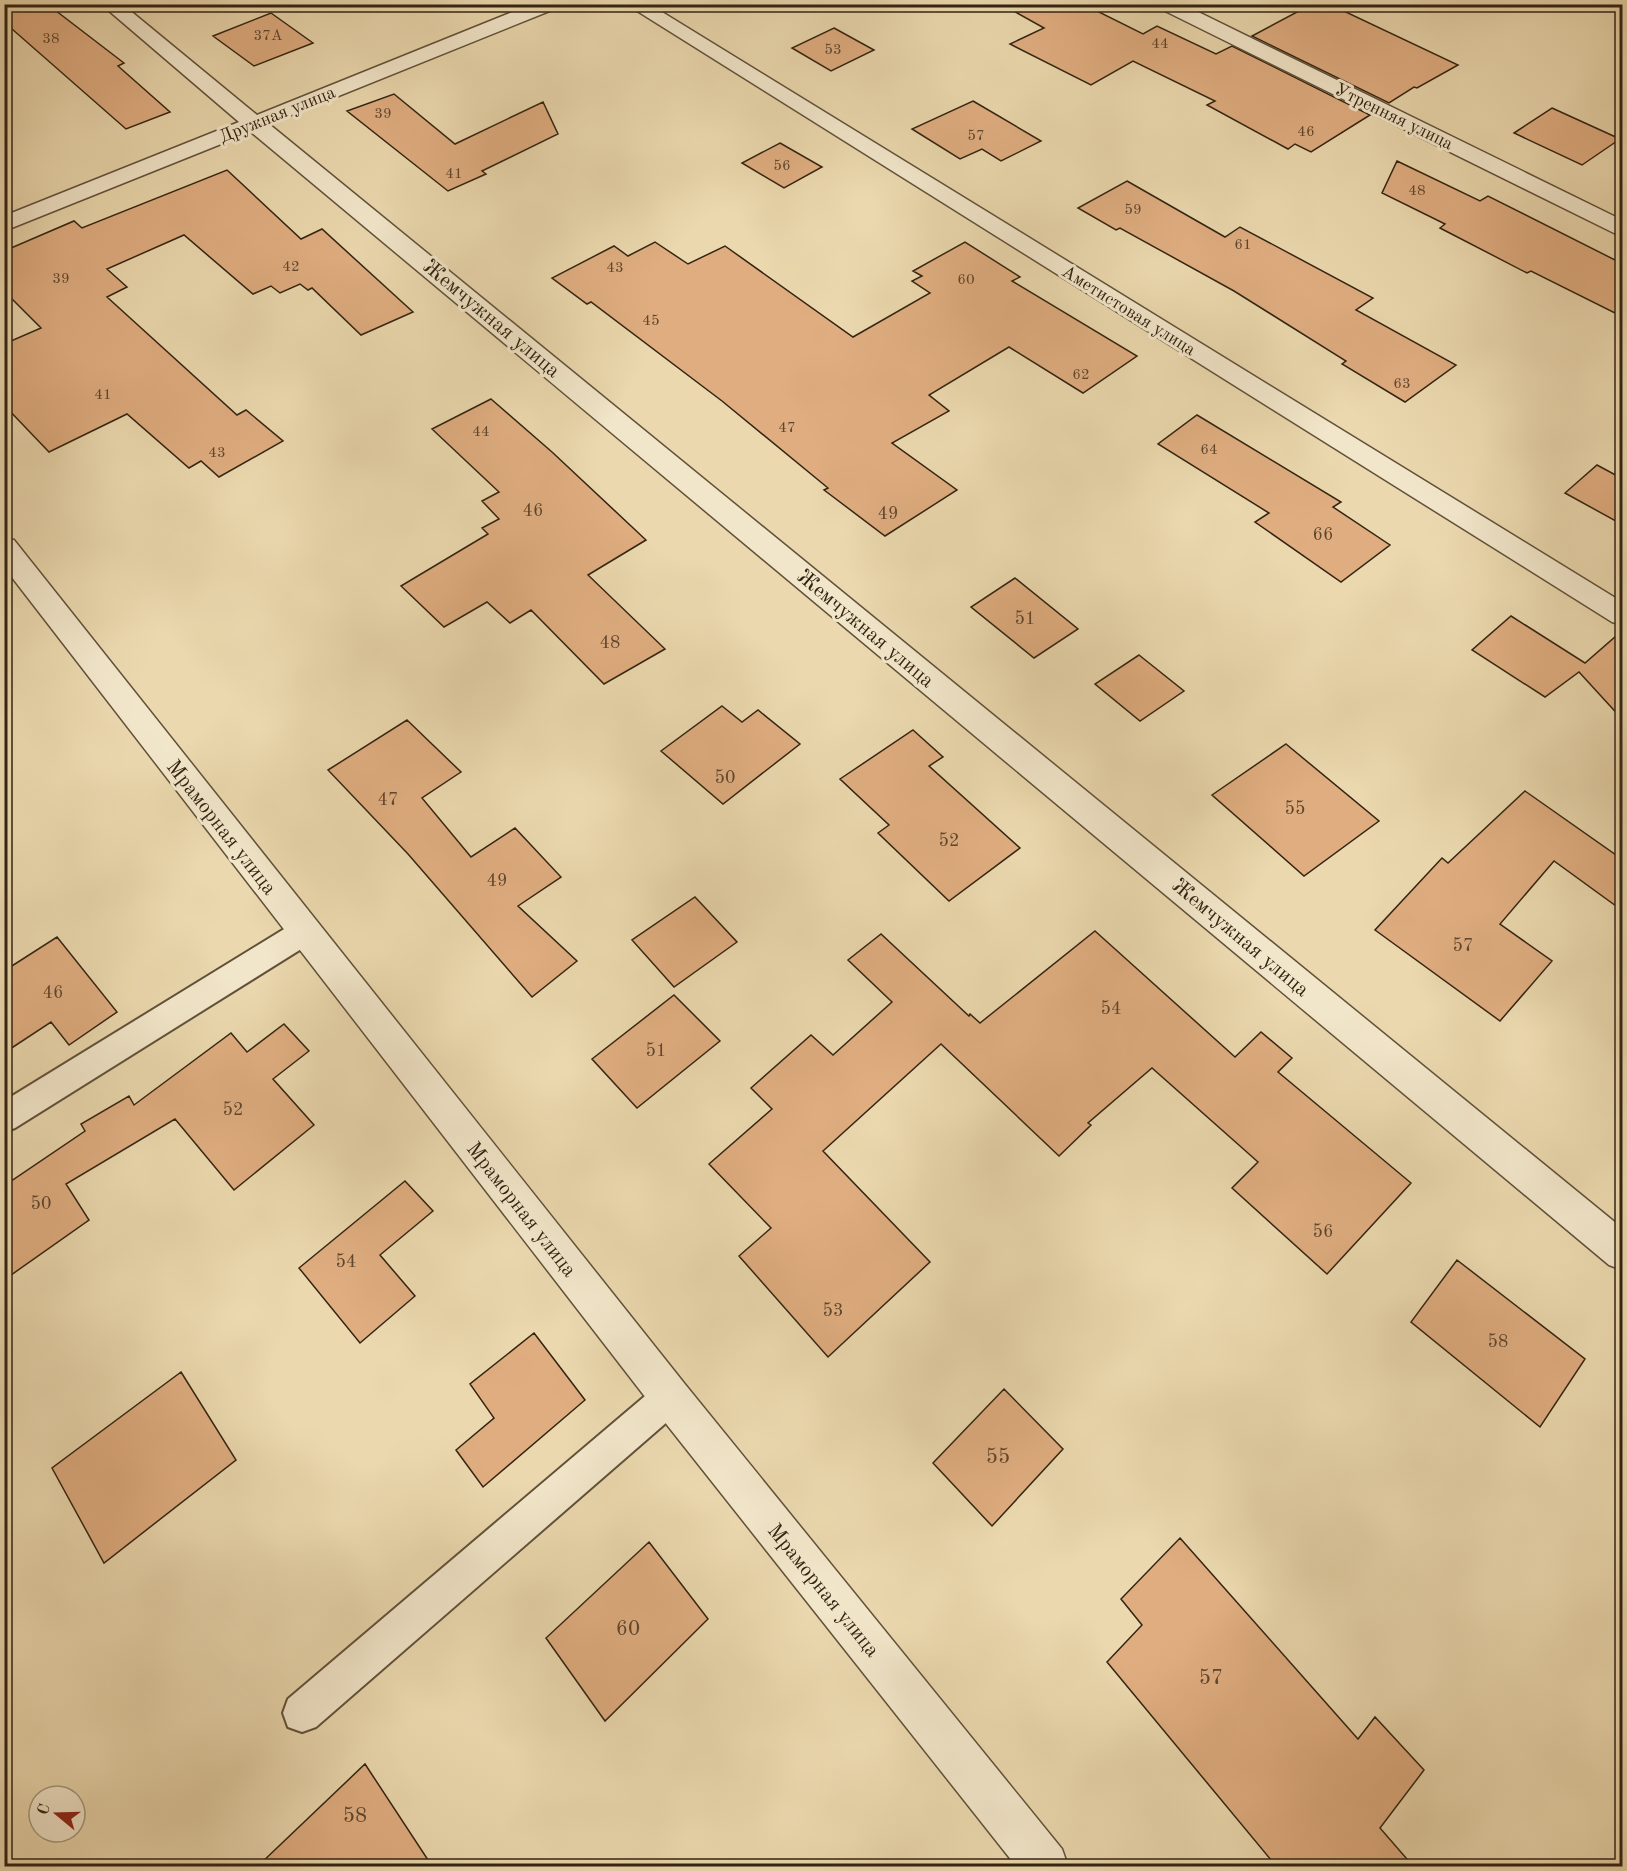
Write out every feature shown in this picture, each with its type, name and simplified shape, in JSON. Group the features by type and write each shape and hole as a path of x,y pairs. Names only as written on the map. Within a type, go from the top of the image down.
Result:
{"street":[{"name":"Жемчужная улица","path":"110,4 1623,1252"},
{"name":"Дружная улица","path":"4,224 550,4"},
{"name":"Аметистовая улица","path":"635,4 1623,615"},
{"name":"Утренняя улица","path":"1166,4 1623,228"},
{"name":"Мраморная улица","path":"4,547 670,1397 1045,1866"}],"lane":[{"path":"4,1118 304,932"},
{"path":"302,1713 670,1397"}],"building":[{"path":"4,4 47,4 124,63 118,66 170,112 126,129 4,22"},
{"path":"1001,4 1083,4 1143,34 1157,26 1216,54 1232,46 1370,115 1311,152 1295,144 1288,149 1207,105 1215,101 1133,61 1091,85 1010,44 1044,28"},
{"path":"1312,4 1329,4 1458,65 1417,88 1414,87 1389,103 1252,36"},
{"path":"271,13 313,43 254,66 213,36"},
{"path":"834,28 874,50 831,71 792,48"},
{"path":"394,94 455,144 543,102 558,134 482,171 486,174 448,191 347,111"},
{"path":"973,101 1041,141 1001,161 982,149 960,159 912,129"},
{"path":"1552,108 1620,139 1582,165 1514,133"},
{"path":"780,143 822,167 784,188 742,163"},
{"path":"1397,161 1480,201 1488,196 1623,264 1623,317 1531,271 1527,273 1440,228 1445,224 1382,193"},
{"path":"227,170 301,239 322,229 413,312 361,335 312,288 308,290 300,284 280,293 271,286 253,294 184,235 107,269 127,287 107,297 237,415 246,410 283,441 219,477 201,461 189,468 127,414 49,452 4,405 4,344 41,328 4,291 4,251 74,221 82,228"},
{"path":"1127,181 1225,237 1240,227 1373,298 1356,310 1456,365 1405,402 1342,364 1346,361 1234,291 1120,228 1116,230 1078,208"},
{"path":"655,242 688,264 725,246 853,337 930,293 912,281 922,276 913,271 965,242 1020,277 1012,281 1137,356 1083,393 1009,347 929,395 949,411 892,443 957,490 885,536 824,490 828,488 722,401 591,302 587,304 552,278 614,246 628,256"},
{"path":"491,399 552,452 646,540 588,575 665,649 604,684 531,610 510,623 487,602 444,627 401,586 488,534 482,528 499,519 482,501 499,492 432,429"},
{"path":"1197,415 1341,502 1333,507 1390,545 1341,582 1255,522 1269,513 1158,444"},
{"path":"1597,465 1623,479 1623,525 1565,493"},
{"path":"1015,578 1078,629 1034,658 971,607"},
{"path":"1511,616 1585,663 1623,630 1623,720 1579,672 1545,697 1472,650"},
{"path":"1139,655 1184,691 1140,721 1095,684"},
{"path":"722,706 742,722 758,710 800,744 723,804 661,751"},
{"path":"407,720 461,772 422,798 471,857 515,828 561,877 518,906 577,961 532,997 408,854 328,770"},
{"path":"913,730 943,757 929,766 1020,848 949,901 878,833 889,825 840,779"},
{"path":"1286,744 1379,821 1304,876 1212,795"},
{"path":"1525,791 1623,860 1623,911 1554,861 1500,924 1552,961 1500,1021 1375,930 1442,858 1448,863"},
{"path":"695,897 737,942 674,987 632,940"},
{"path":"1095,931 1235,1057 1261,1032 1292,1058 1278,1072 1411,1183 1327,1274 1232,1188 1258,1162 1152,1068 1088,1123 1091,1125 1059,1156 941,1044 823,1151 930,1262 828,1357 739,1256 771,1228 709,1164 772,1109 751,1088 811,1035 833,1055 892,1002 848,960 881,934 969,1016 970,1014 980,1023"},
{"path":"57,937 117,1012 69,1045 51,1022 4,1053 4,971"},
{"path":"674,995 720,1041 637,1108 592,1059"},
{"path":"284,1024 309,1051 273,1079 314,1125 234,1190 175,1119 66,1184 89,1220 4,1280 4,1186 85,1131 81,1124 129,1096 134,1105 231,1033 247,1052"},
{"path":"405,1181 433,1211 380,1255 415,1296 360,1343 299,1268"},
{"path":"1457,1260 1585,1359 1540,1427 1411,1322"},
{"path":"534,1333 585,1400 483,1487 456,1450 494,1418 470,1384"},
{"path":"181,1372 236,1460 104,1563 52,1468"},
{"path":"1004,1389 1063,1449 992,1526 933,1463"},
{"path":"1180,1538 1358,1739 1375,1717 1424,1770 1380,1828 1413,1866 1276,1866 1107,1662 1142,1625 1121,1599"},
{"path":"649,1542 708,1619 605,1721 546,1638"},
{"path":"365,1764 432,1866 258,1866"}]}
